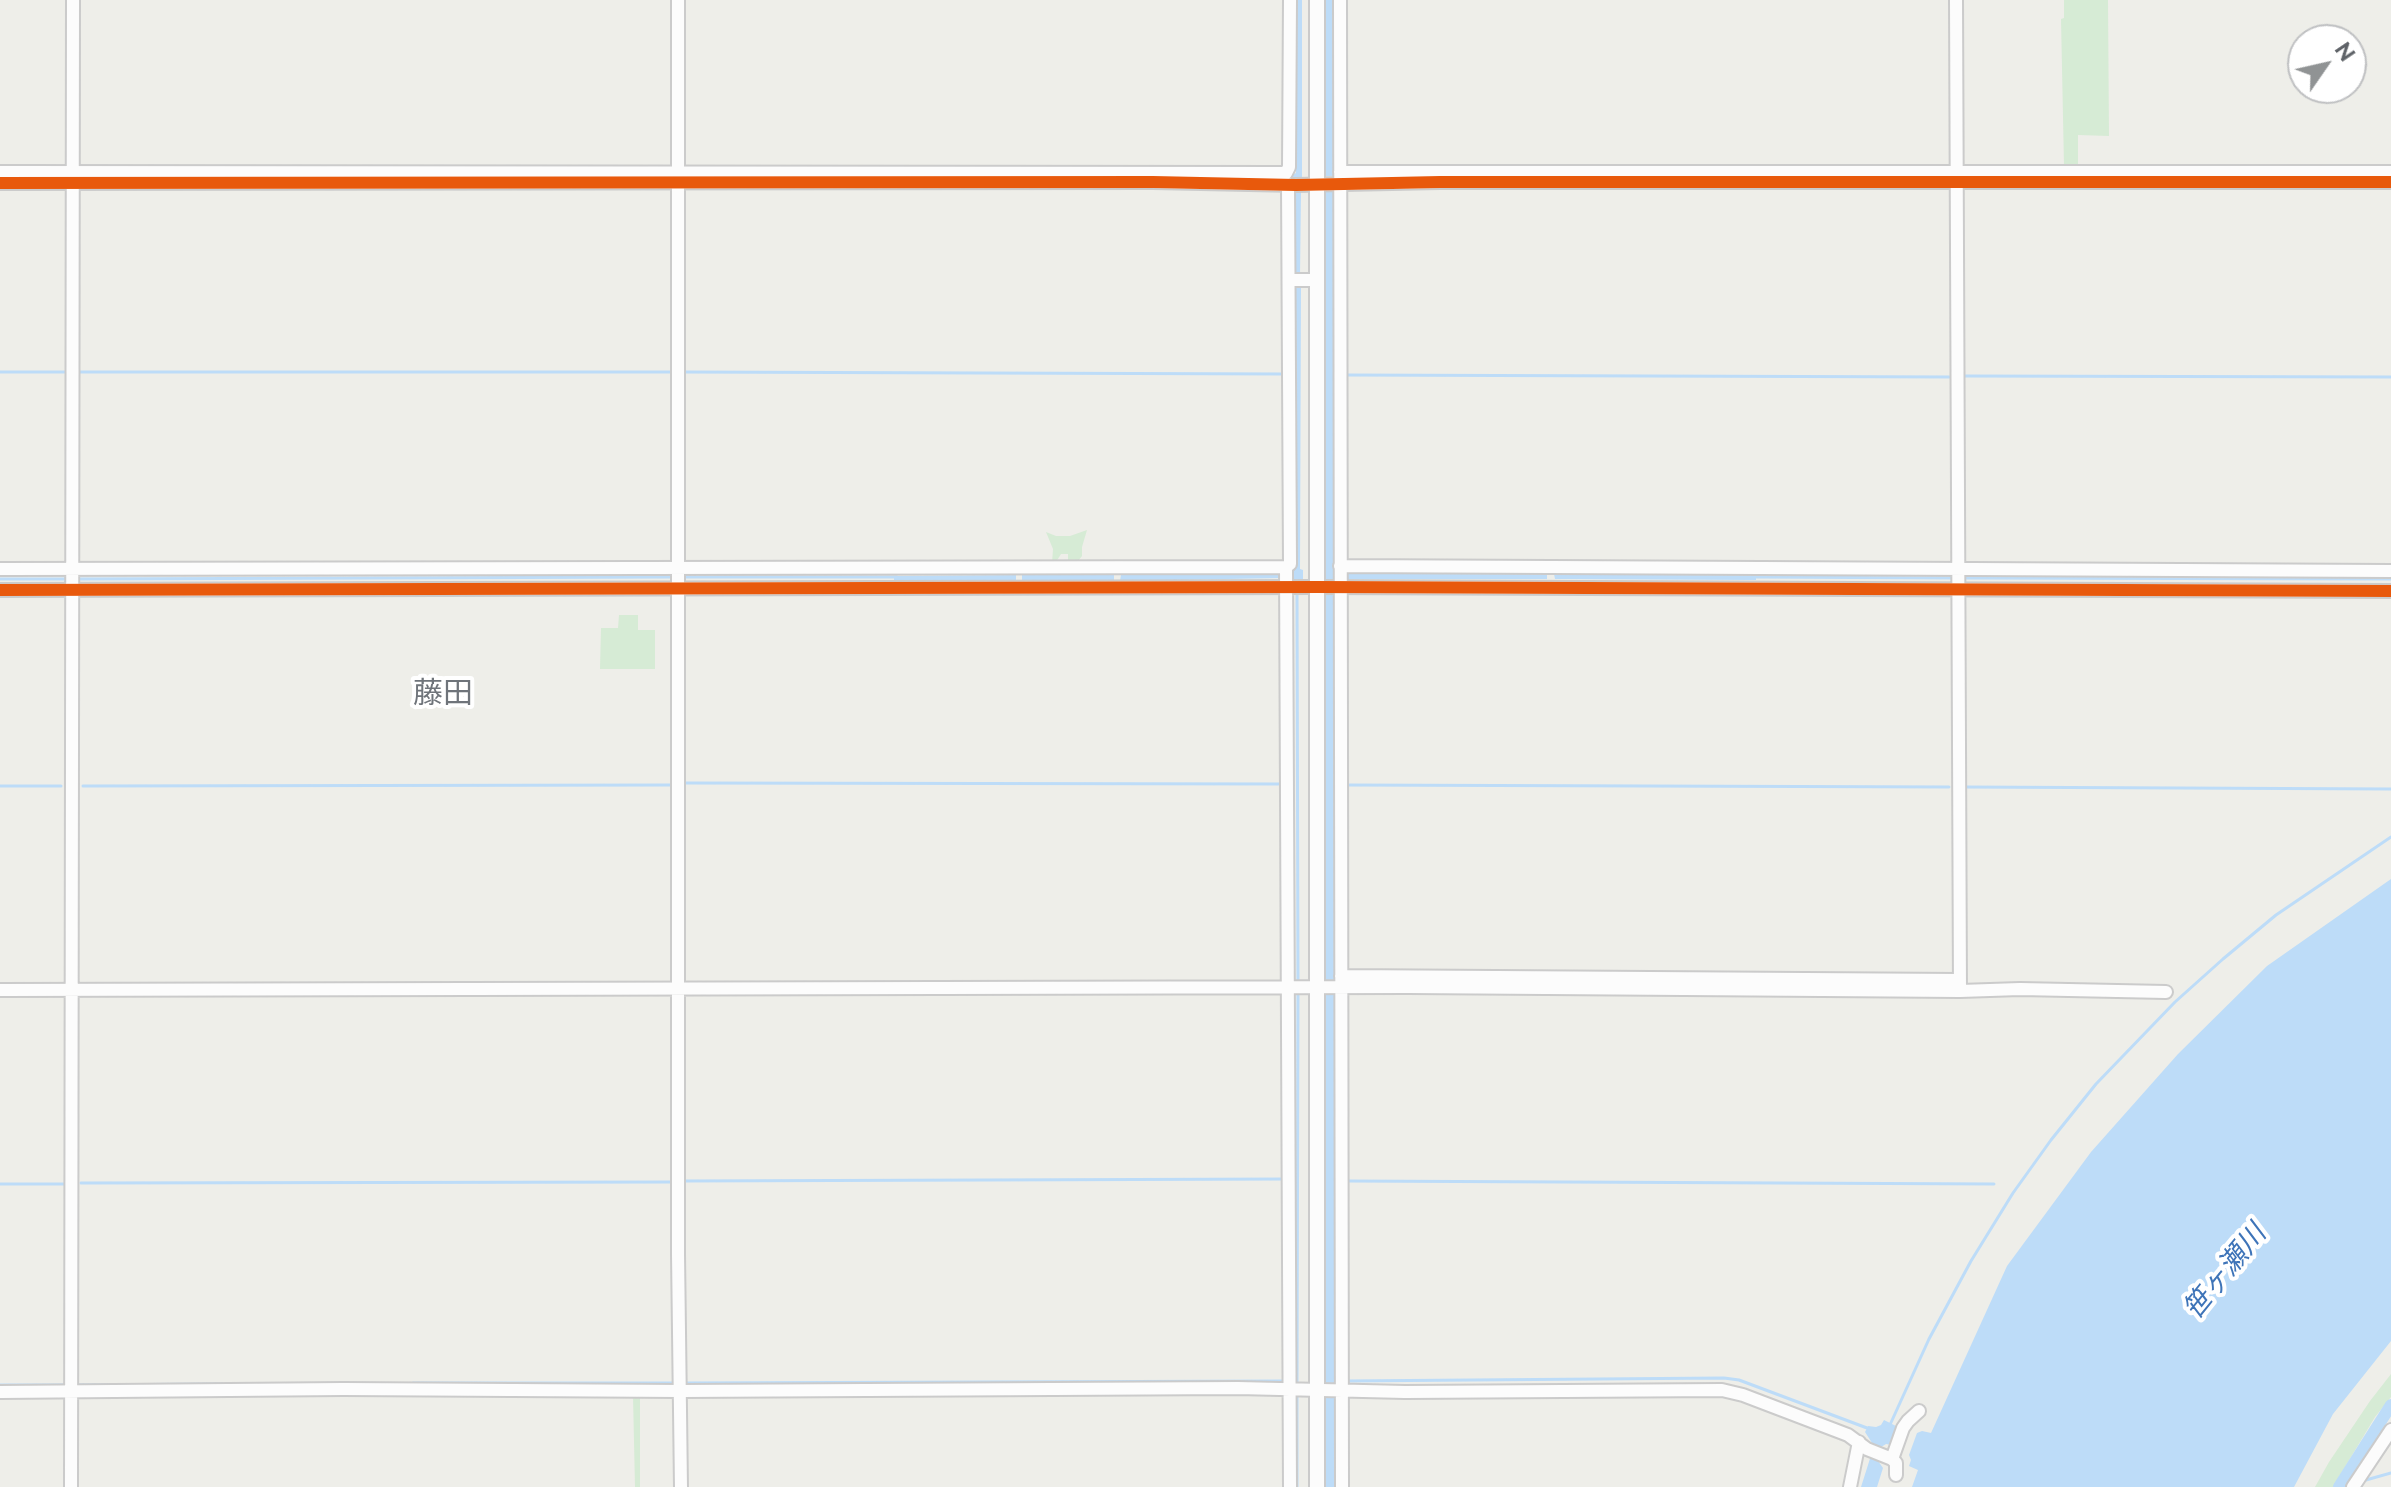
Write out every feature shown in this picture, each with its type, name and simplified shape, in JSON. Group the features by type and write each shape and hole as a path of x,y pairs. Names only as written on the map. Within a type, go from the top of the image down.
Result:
{"street":[{"path":"71,1487 73,0"},
{"path":"678,0 677,985 681,1487"},
{"path":"1290,0 1289,167 1308,181"},
{"path":"1313,581 1290,564 1290,548 1317,0"},
{"path":"1340,0 1308,181 1301,280 1313,581 1309,1388 1342,1487"},
{"path":"1956,0 1960,985"},
{"path":"0,172 73,177 678,177 1153,182 1440,176 1957,177 2391,172"},
{"path":"0,183 73,177"},
{"path":"1957,177 2391,182"},
{"path":"1290,1487 1309,1388 1313,581 1308,181"},
{"path":"0,569 74,580 678,578 1313,581 1550,576 1958,578 2391,591"},
{"path":"0,590 74,580 678,578 1313,581 1550,576 1958,578 2391,571"},
{"path":"1313,581 1288,784 1312,985 1289,1179 1317,1487"},
{"path":"0,990 72,987 1643,983 1960,985 2166,992"},
{"path":"0,1392 72,1387 343,1389 681,1385 1722,1390 1848,1435 1892,1459 1896,1463 1896,1475"},
{"path":"1892,1459 1903,1428 1919,1411"},
{"path":"2353,1487 2391,1430"},
{"path":"1850,1487 1868,1448"}],"green space":[{"path":"2064,0 2108,0 2109,136 2078,135 2078,167 2064,166 2061,19 2064,18"},
{"path":"1087,530 1082,556 1078,561 1068,561 1068,554 1061,554 1052,563 1053,549 1046,532 1070,536"},
{"path":"619,615 638,615 638,630 655,630 655,669 600,669 601,628 618,628"},
{"path":"2391,1374 2391,1397 2375,1417 2333,1487 2315,1487 2370,1401"},
{"path":"633,1396 640,1396 640,1487 635,1487"}],"water":[{"path":"1296,0 1302,0 1302,178 1290,179 1289,176 1296,173"},
{"path":"1326,0 1336,0 1335,176 1326,176"},
{"path":"1332,187 1335,191 1335,578 1328,579 1325,578 1326,189"},
{"path":"1296,191 1301,191 1300,275 1296,275"},
{"path":"1296,286 1301,286 1300,569 1303,570 1303,580 1292,580 1289,572 1294,568"},
{"path":"1282,572 1282,578 1120,581 1121,575"},
{"path":"1347,573 1547,574 1547,579 1347,579"},
{"path":"1554,574 1756,575 1756,580 1555,579"},
{"path":"1016,575 1016,580 894,581 894,576"},
{"path":"1022,575 1114,575 1114,581 1022,581"},
{"name":"笹ヶ瀬川","path":"2391,879 2391,1341 2333,1414 2294,1487 1912,1487 1918,1470 1909,1466 1909,1455 1917,1433 1931,1433 2007,1266 2091,1152 2178,1054 2267,966"},
{"path":"1884,1420 1898,1427 1892,1445 1886,1444 1878,1449 1876,1458 1883,1468 1877,1487 1861,1487 1874,1446 1865,1432 1868,1426 1876,1427"}],"waterway":[{"path":"0,372 66,372"},
{"path":"77,372 673,372"},
{"path":"683,372 1284,374"},
{"path":"1345,375 1952,377"},
{"path":"1965,376 2391,377"},
{"path":"1330,563 1330,1487"},
{"path":"77,579 673,577"},
{"path":"681,577 897,577"},
{"path":"1754,577 1954,578"},
{"path":"1962,578 2391,579"},
{"path":"0,579 69,579"},
{"path":"1297,592 1298,984"},
{"path":"683,783 1283,784"},
{"path":"83,786 672,785"},
{"path":"1345,785 1949,787"},
{"path":"0,786 61,786"},
{"path":"1963,787 2391,789"},
{"path":"1889,1427 1929,1339 1971,1261 2013,1193 2096,1084 2175,1002 2223,959 2276,915 2391,837"},
{"path":"1297,1384 1298,992"},
{"path":"682,1181 1286,1179"},
{"path":"1330,1181 1335,1181"},
{"path":"1349,1181 1994,1184"},
{"path":"81,1183 674,1182"},
{"path":"0,1184 66,1184"},
{"path":"1346,1381 1724,1378 1739,1380 1867,1428"},
{"path":"685,1383 1286,1381"},
{"path":"1329,1381 1335,1381"},
{"path":"413,1383 678,1383"},
{"path":"73,1385 222,1384"},
{"path":"0,1385 66,1385"},
{"path":"1297,1392 1297,1487"},
{"path":"2339,1487 2391,1405"},
{"path":"2349,1469 2353,1472"},
{"path":"2366,1480 2391,1473"}],"cycle path":[{"path":"0,183 1153,182 1296,185 1440,182 2391,182"},
{"path":"0,590 1317,587 2391,591"}],"district":[{"name":"藤田","path":"443,694"}]}
